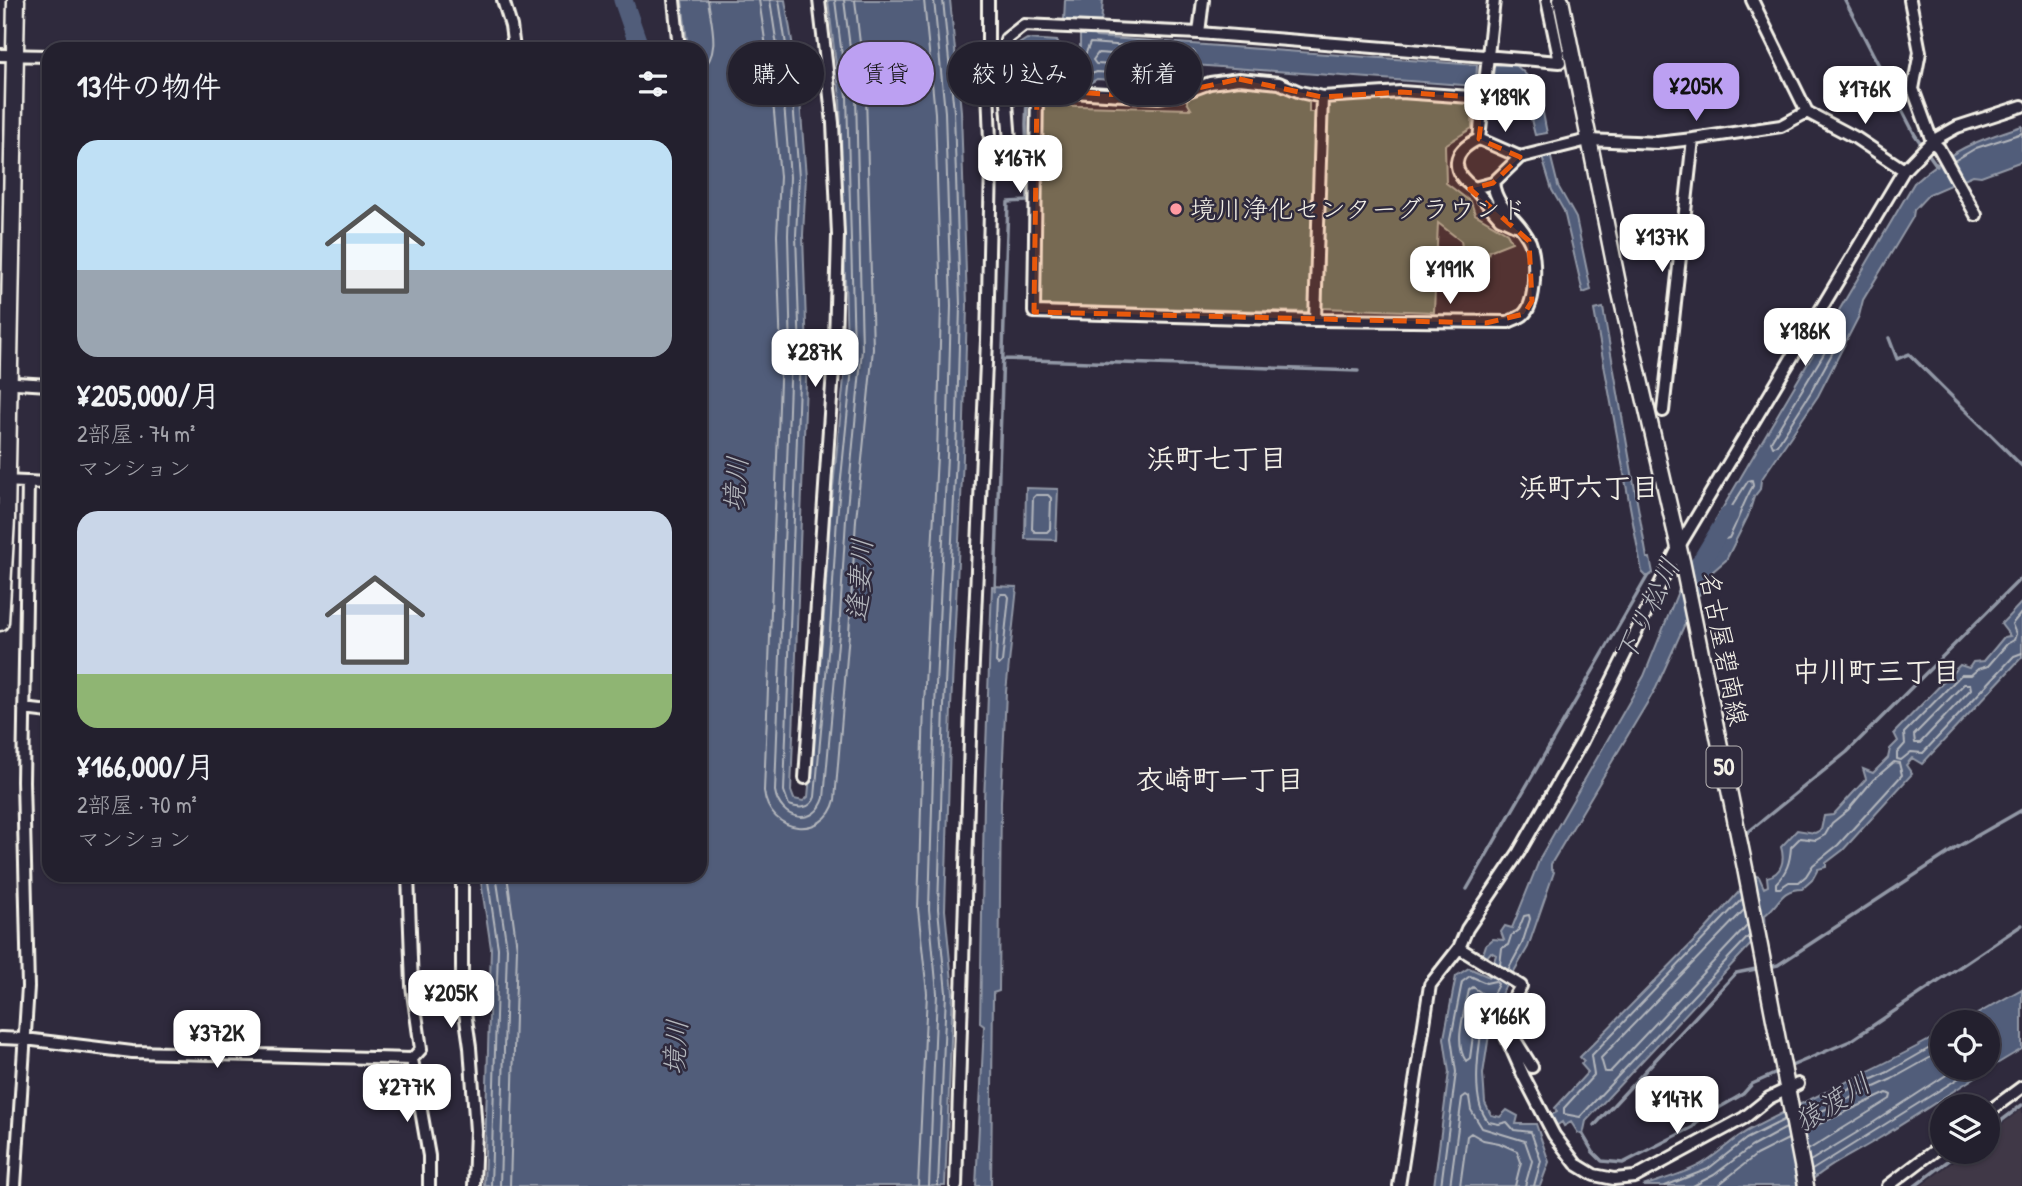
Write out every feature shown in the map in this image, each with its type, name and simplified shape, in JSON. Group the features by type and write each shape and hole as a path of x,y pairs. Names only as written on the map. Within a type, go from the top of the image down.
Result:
{"highway":[{"path":"0,622 7,55 16,0"}],"main road":[{"name":"名古屋碧南線","path":"1561,0 1619,293 1680,554 1747,876 1789,1081 1806,1186"}],"street":[{"path":"503,0 513,42"},
{"path":"674,0 678,42"},
{"path":"805,778 835,341 838,235 833,123 819,0"},
{"path":"957,1186 971,708 987,340 991,167 988,0"},
{"path":"1199,33 1203,0"},
{"path":"1479,139 1494,0"},
{"path":"991,167 1012,167 1005,78 1006,38 1024,24 1199,33 1560,62 1548,0"},
{"path":"1752,0 1807,113 1856,138 1904,170"},
{"path":"1910,0 1920,52 1913,89 1934,144 1976,215"},
{"path":"7,55 42,57"},
{"path":"1484,97 1401,92 1322,97 1279,83 1239,79 1210,83 1180,94 1158,97 1037,90 1034,312 1508,322 1524,314 1532,302 1534,262 1529,241 1495,198 1493,183"},
{"path":"1315,320 1322,97"},
{"path":"1398,1186 1430,985 1462,950 1467,929 1519,852 1582,741 1680,554 1904,170 1922,152 1957,127 2022,106"},
{"path":"1474,188 1493,183 1520,158 1588,140 1657,143 1693,139 1781,127 1807,113"},
{"path":"1518,226 1500,218 1474,188 1464,181 1457,170 1458,157 1464,146 1479,139 1520,158"},
{"path":"1663,411 1693,139"},
{"path":"3,382 42,385"},
{"path":"3,481 42,483"},
{"path":"16,1186 28,987 23,781 28,482"},
{"path":"24,709 42,711"},
{"path":"0,1038 132,1052 412,1059 421,1049 412,986 408,882"},
{"path":"462,882 461,991 470,1047 475,1119 474,1186"},
{"path":"1462,950 1520,986 1504,1021 1505,1034 1554,1135 1576,1164 1594,1175 1614,1179 1635,1177 1744,1118 1789,1081"},
{"path":"1504,1021 1532,1068"},
{"path":"412,1059 429,1156 429,1186"},
{"path":"2000,1103 2022,1087"},
{"path":"1888,1186 1930,1154"},
{"path":"1900,1186 1911,1169"}],"highlighted area":[{"path":"1239,79 1322,97 1401,92 1484,98 1479,139 1520,157 1493,183 1470,189 1529,241 1532,301 1524,314 1486,323 1034,312 1037,90 1158,97"}],"shaded area":[{"path":"2022,1109 2022,1186 1921,1186 1950,1164 2000,1164 2000,1126"}],"green space":[{"name":"境川浄化センターグラウンド","path":"1239,79 1306,93 1309,112 1315,112 1310,312 1037,305 1042,105 1191,109 1189,105 1202,105 1202,88"},
{"path":"1327,96 1473,97 1472,128 1445,145 1446,183 1471,202 1475,214 1507,233 1512,242 1489,251 1485,270 1475,278 1464,259 1461,241 1438,223 1434,312 1322,308"}],"water":[{"path":"682,0 785,0 792,42 728,42 728,105 800,105 806,177 803,235 807,354 791,791 794,799 803,801 808,797 830,518 847,348 840,105 934,105 934,42 838,42 838,81 828,0 950,0 954,42 948,42 948,105 960,105 961,111 967,306 945,910 953,992 945,1186 484,1186 491,948 481,882 707,882 707,42 687,42"},
{"path":"1065,0 1103,0 1101,24 1064,21"},
{"path":"1080,31 1096,37 1164,42 1106,42 1106,80 1092,82 1092,42 1080,42"},
{"path":"1027,39 1057,42 1022,42"},
{"path":"1202,45 1477,65 1476,86 1202,66"},
{"path":"1514,64 1535,87 1547,133 1535,135 1527,106 1518,94 1490,85 1493,65"},
{"path":"2022,126 2022,161 1981,176 1973,175 1929,194 1914,210 1913,217 1863,300 1859,316 1818,396 1761,480 1760,489 1726,560 1712,572 1708,585 1697,597 1656,688 1551,864 1554,872 1528,947 1493,1008 1483,1074 1485,1103 1491,1115 1500,1117 1507,1110 1518,1116 1516,1124 1536,1124 1549,1162 1540,1186 1434,1186 1449,1072 1444,1038 1456,976 1469,968 1489,977 1496,955 1491,952 1487,957 1483,954 1486,945 1493,939 1504,940 1501,932 1505,926 1512,928 1541,856 1644,676 1679,589 1695,566 1712,553 1716,542 1715,521 1914,183 1952,154"},
{"path":"1550,154 1558,186 1576,218 1591,290 1583,293 1564,211 1552,190 1542,157"},
{"path":"1603,308 1647,558 1650,558 1653,573 1647,577 1642,572 1594,310"},
{"path":"1026,488 1058,489 1056,540 1025,539"},
{"path":"992,586 1017,587 1006,692 1001,801 999,991 993,993 991,1186 976,1186 984,1026 980,1023 984,802"},
{"path":"2022,602 2022,657 1922,764 1912,758 1906,765 1912,774 1843,850 1826,863 1826,867 1818,869 1812,880 1802,889 1785,894 1765,915 1766,931 1586,1121 1583,1135 1578,1133 1571,1122 1564,1126 1562,1122 1556,1126 1551,1115 1557,1112 1555,1108 1588,1072 1581,1064 1584,1061 1580,1057 1703,932 1754,875 1759,877 1764,888 1768,886 1767,877 1776,873 1781,866 1781,847 1797,830 1815,833 1821,830 1824,816 1833,815 1866,779 1863,769 1873,773 1888,758 1890,749 1898,741 1894,733 1960,665 1969,668 1973,662 1984,661 2004,637 2010,636 2001,624"},
{"path":"2022,989 2022,1049 2000,1062 2000,1010 1984,1010"},
{"name":"猿渡川","path":"1930,1039 1930,1080 1972,1080 1949,1094 1930,1094 1930,1106 1831,1166 1805,1186 1643,1186 1696,1167 1751,1129"}],"waterway":[{"path":"623,0 638,42"},
{"path":"1845,0 1915,135 1937,166"},
{"path":"995,590 1008,202 1028,201 1027,105"},
{"path":"1889,338 1897,359 1909,354 2022,466"},
{"path":"1004,359 1358,371"},
{"name":"下り松川","path":"1689,582 1729,515"},
{"path":"1467,889 1647,577"},
{"path":"1747,833 1847,752 2022,577"},
{"path":"1769,967 1778,965 1959,846 2022,810"},
{"path":"1789,1067 1850,1041 2022,925"},
{"path":"1595,1125 1736,973 1761,968"},
{"path":"1583,1135 1602,1161 1623,1163 1693,1127 1701,1118 1743,1094 1752,1084 1779,1072"},
{"path":"2000,1122 2022,1105"},
{"path":"1915,1186 1944,1164"}],"place":[{"name":"境川浄化センターグラウンド","path":"1176,209"}],"district":[{"name":"浜町七丁目","path":"1217,458"},
{"name":"浜町六丁目","path":"1589,487"},
{"name":"中川町三丁目","path":"1876,671"},
{"name":"衣崎町一丁目","path":"1220,779"}],"water label":[{"name":"境川","path":"735,484"},
{"name":"逢妻川","path":"859,580"},
{"name":"境川","path":"675,1047"}]}
